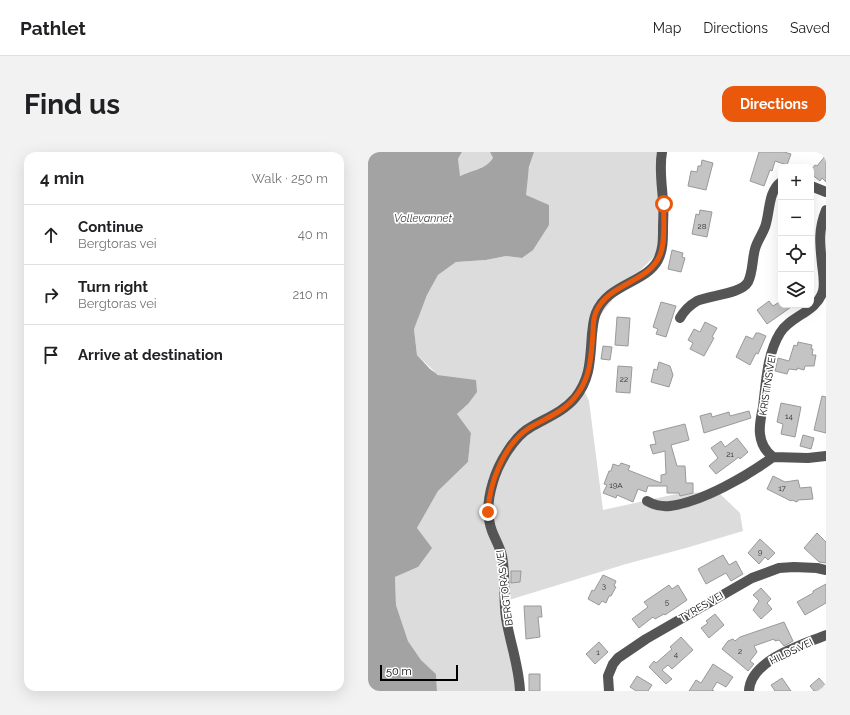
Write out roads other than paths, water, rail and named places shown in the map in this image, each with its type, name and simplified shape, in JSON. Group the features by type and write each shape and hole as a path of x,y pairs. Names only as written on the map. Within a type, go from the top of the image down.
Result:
{"street":[{"name":"BERGTORAS VEI","path":"520,691 518,672 506,619 502,558 498,544 491,529 488,512 493,482 504,458 518,437 530,428 565,408 572,402 584,386 590,365 594,321 599,306 615,291 652,269 658,260 662,249 663,239 664,204 661,174 662,152"},
{"path":"680,318 688,307 698,301 745,286 750,277 756,248 767,220 771,197 778,185"},
{"path":"814,187 826,192"},
{"name":"KRISTINS VEI","path":"773,457 765,449 760,433 765,387 771,353 781,332 794,320 813,308 823,290 824,282 820,228 826,210"},
{"path":"647,501 660,506 670,506 699,498 731,484 773,457 808,458 826,456"},
{"name":"TYRES VEI","path":"609,691 608,676 613,664 618,658 646,639 752,578 779,568 802,567 826,570"},
{"name":"HILDS VEI","path":"749,691 752,677 759,668 767,662 779,655 826,635"}],"water":[{"name":"Vollevannet","path":"368,152 462,152 458,159 460,176 478,169 490,162 493,158 490,152 534,152 529,167 526,195 549,205 549,225 533,250 522,258 506,256 486,260 456,262 438,275 427,295 414,329 417,355 430,369 437,375 476,380 477,392 468,404 457,414 471,433 468,462 438,491 417,528 432,548 418,567 395,577 396,605 408,641 421,660 436,674 437,691 368,691"}]}
